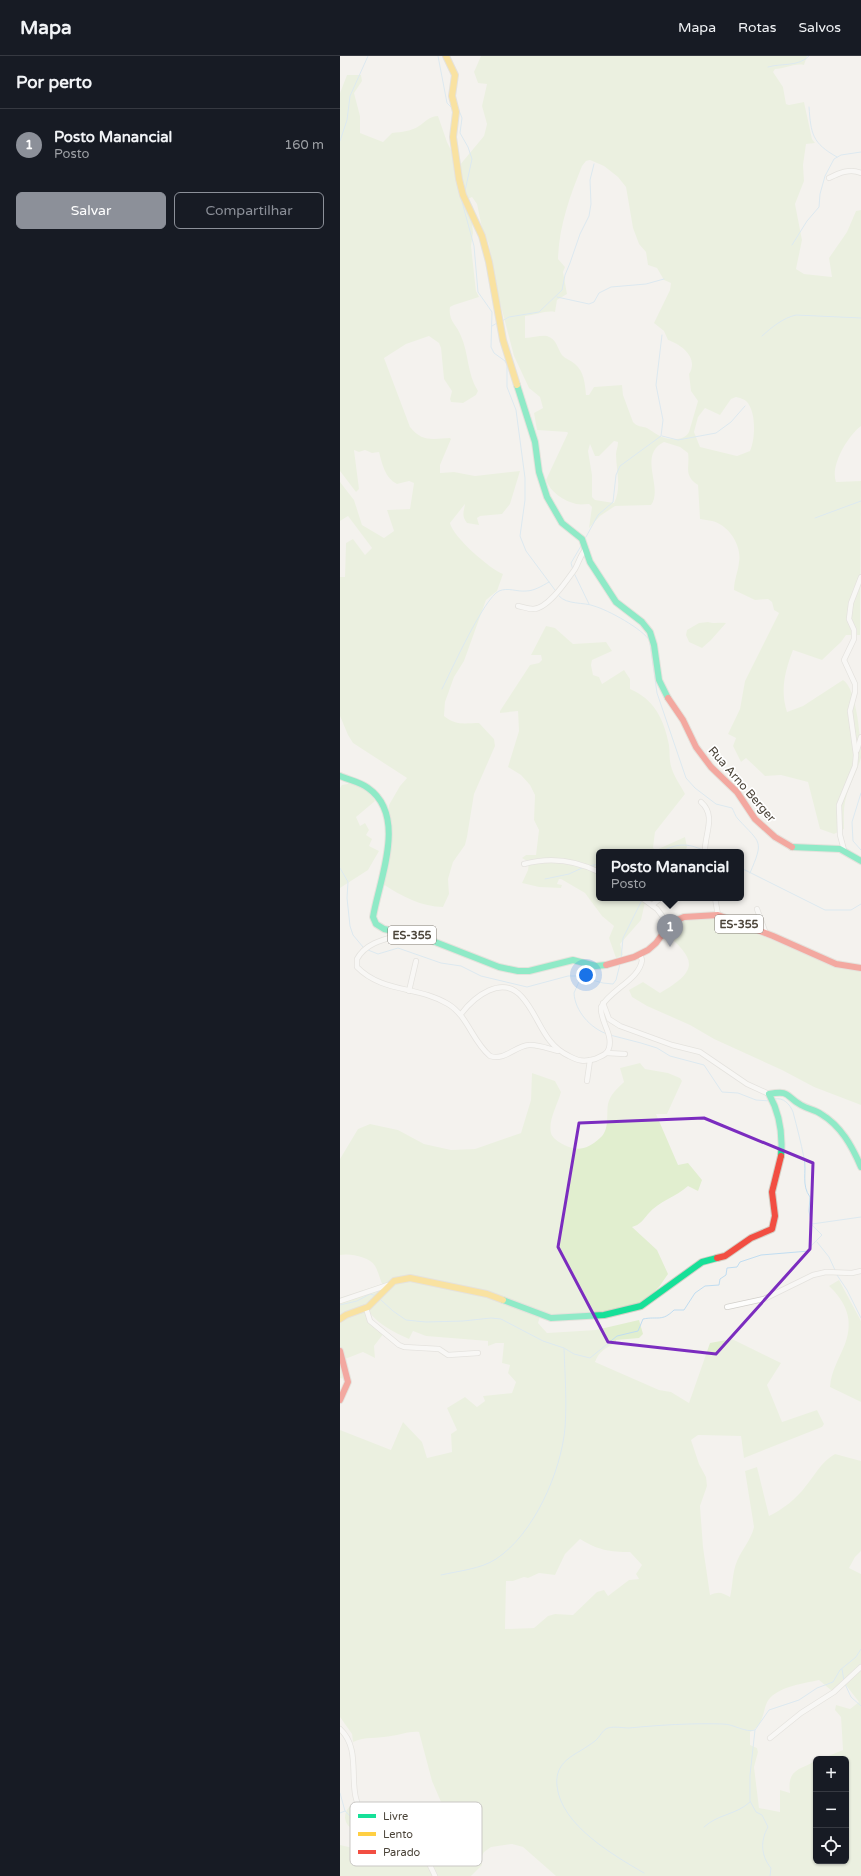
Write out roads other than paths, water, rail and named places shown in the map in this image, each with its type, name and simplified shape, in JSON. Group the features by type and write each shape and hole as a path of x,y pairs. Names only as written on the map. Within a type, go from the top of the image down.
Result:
{"street":[{"name":"Rua Arno Berger","path":"446,56 455,75 452,96 456,112 454,137 459,179 464,195 482,236 503,340 536,442 539,472 543,489 562,523 582,539 600,578 616,602 642,622 650,632 654,645 658,680 683,720 696,747 711,767 736,792 755,819 775,836 794,848 818,847 844,850 861,861"},
{"path":"829,178 847,171 856,171 861,173"},
{"path":"518,606 532,610 545,604 560,590 576,567 581,554 586,550"},
{"path":"844,850 840,835 839,805 855,766 856,752 850,711 855,692 855,684 844,660 854,639 854,630 849,619 851,603 861,577"},
{"path":"856,752 861,737"},
{"name":"ES-355","path":"340,776 356,782 374,792 385,813 390,829 390,844 373,917 374,922 380,927 425,938 511,970 529,971 573,960 596,966 617,962 640,954 656,942 669,925 684,917 718,915 836,964 861,968"},
{"path":"701,802 707,808 709,818 705,849"},
{"path":"524,864 538,860 560,860 596,871"},
{"path":"646,901 652,905 669,925"},
{"path":"652,905 657,901"},
{"path":"715,901 718,915"},
{"path":"757,909 766,934"},
{"path":"405,934 375,942 360,954 357,959 357,967 370,978 381,984 441,1000 461,1014 477,1042 490,1056 502,1057 518,1047 531,1044 558,1051 580,1061 590,1060 607,1053 625,1054"},
{"path":"607,1053 610,1034 601,1011 603,1003 638,970 642,960 640,954"},
{"path":"409,991 416,960"},
{"path":"461,1014 474,999 493,989 501,988 515,991 522,996 545,1036 558,1051"},
{"path":"603,1003 609,1019 620,1026 672,1045 700,1052 747,1084 769,1094 782,1091 788,1092 797,1102 829,1120 850,1143 861,1166"},
{"path":"587,1080 590,1060"},
{"path":"340,1301 388,1285 401,1279 410,1278 471,1289 515,1303 551,1318 604,1315 641,1306 702,1262 725,1256 751,1238 772,1229 775,1220 773,1187 780,1166 782,1147 778,1111 769,1094"},
{"path":"727,1307 764,1299 813,1274 826,1272 852,1273 861,1271"},
{"path":"340,1319 366,1308 375,1301 388,1285"},
{"path":"366,1308 370,1321 399,1345 404,1347 439,1349 448,1355 478,1352"},
{"path":"340,1351 348,1382 340,1400"},
{"path":"770,1738 801,1713 834,1692 861,1667"},
{"path":"340,1729 352,1749 356,1796 358,1802"},
{"path":"430,1866 435,1876"}],"waterway":[{"path":"340,141 347,120 350,96 368,56"},
{"path":"438,56 447,103 451,107"},
{"path":"768,67 800,62 809,56"},
{"path":"809,107 814,137 822,147 837,157"},
{"path":"458,108 462,118 460,133 468,147 472,159 465,191"},
{"path":"792,245 807,221 819,207 820,194 825,176 834,159 841,155 861,152"},
{"path":"502,321 509,317 539,312 562,290 565,275 580,234 589,216 591,204 590,180 594,164"},
{"path":"461,198 474,246 478,292 492,312 491,347 494,353 505,361 507,365 507,387 516,410 525,478 525,500 520,536 526,551 555,590"},
{"path":"557,297 589,304 594,302 599,293 611,287 646,284 664,279"},
{"path":"762,336 782,321 796,315 861,318"},
{"path":"492,326 497,323"},
{"path":"586,537 598,515 613,502 616,475 620,466 661,436 663,420 656,385 662,335"},
{"path":"662,436 678,440 716,433 731,422 745,406"},
{"path":"815,518 861,501"},
{"path":"573,570 571,563 581,546"},
{"path":"574,573 589,604"},
{"path":"442,689 477,620 493,596 502,590 529,591 549,582"},
{"path":"559,596 566,601 590,605 608,611 625,620 646,636 650,641"},
{"path":"650,644 657,693 686,778 695,788 716,804 732,808 737,818 756,838 758,843 757,854 750,873"},
{"path":"861,793 852,822 853,841 861,850"},
{"path":"668,849 682,845 700,849"},
{"path":"589,866 596,865"},
{"path":"340,868 348,882 347,898 350,926 353,935 363,947"},
{"path":"545,879 569,874 582,868"},
{"path":"744,870 825,910 851,910 861,904"},
{"path":"621,959 623,938 642,901"},
{"path":"368,950 378,954 398,948 441,963 461,966 481,976 527,987 568,976 577,976 613,984 616,980 620,964"},
{"path":"581,977 574,993 577,1006 584,1018 589,1023 607,1034"},
{"path":"610,1035 657,1048 670,1056 704,1065 722,1092 738,1093 756,1100 770,1101"},
{"path":"775,1099 781,1099 786,1102 793,1112 805,1163 805,1183 810,1197 809,1211 811,1223"},
{"path":"812,1224 861,1217"},
{"path":"381,1300 406,1320 426,1322 463,1321 491,1318 501,1319 543,1341 564,1348 574,1354 590,1358 617,1336 638,1331 643,1319 660,1318 670,1314 674,1310 684,1310 695,1293 705,1286 719,1285 720,1279 726,1275 727,1268 737,1267 740,1262 761,1255 809,1251 811,1246 822,1235 811,1224"},
{"path":"817,1242 829,1257 835,1270"},
{"path":"837,1275 847,1290 861,1318"},
{"path":"340,1305 357,1301 370,1294 377,1296"},
{"path":"441,1575 483,1565 496,1559 510,1548 522,1534 543,1501 558,1464 565,1428 566,1398 564,1349"},
{"path":"644,1873 604,1848 578,1826 568,1814 561,1800 557,1786 558,1774 562,1764 595,1741 604,1730 611,1727 629,1728 676,1724 727,1724 751,1731 755,1730 769,1710 799,1700 817,1688 833,1682 840,1670 856,1657 861,1649"},
{"path":"842,1669 844,1681"},
{"path":"845,1684 851,1697 861,1706"},
{"path":"755,1730 750,1775 750,1801 756,1812 762,1815 768,1827 765,1832 763,1848 765,1858 771,1868 770,1876"},
{"path":"340,1793 345,1811 350,1816"},
{"path":"704,1827 715,1819 739,1810 750,1802"},
{"path":"340,1813 345,1811"}],"place":[{"name":"Posto Manancial","path":"670,947"}]}
